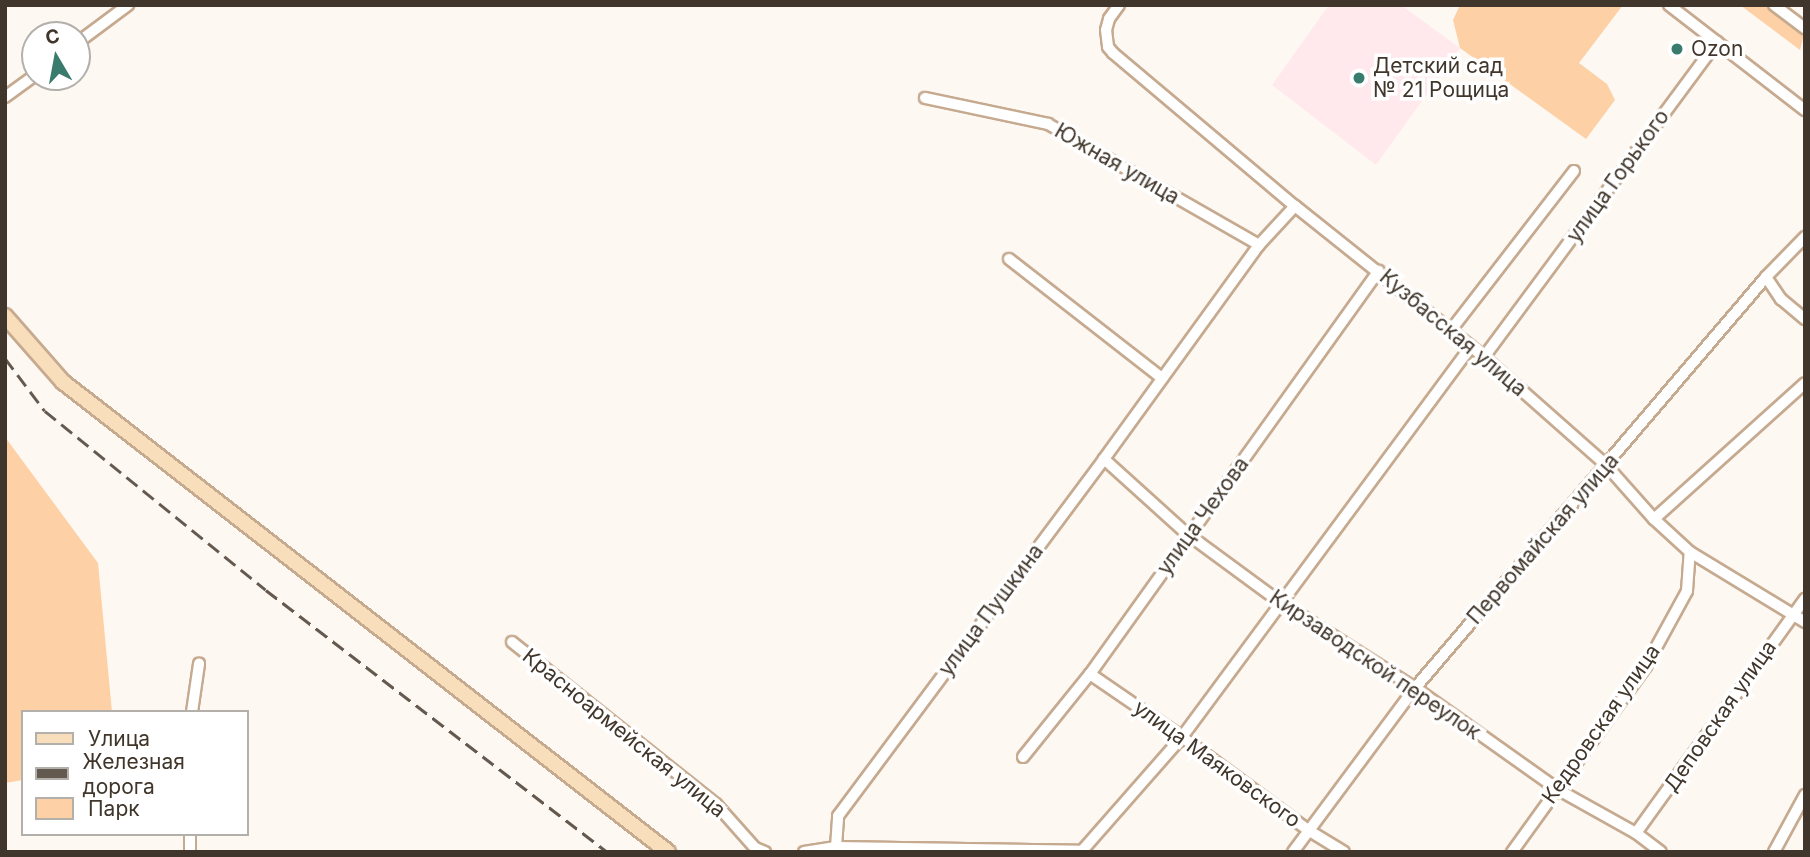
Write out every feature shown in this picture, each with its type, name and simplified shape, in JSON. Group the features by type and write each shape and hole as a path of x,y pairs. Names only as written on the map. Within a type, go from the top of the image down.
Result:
{"street":[{"path":"91,33 128,5"},
{"name":"Кузбасская улица","path":"1119,5 1108,19 1105,38 1113,53 1295,206 1471,346 1606,465 1654,519 1690,552 1805,622"},
{"path":"1670,5 1805,110"},
{"path":"1774,5 1805,28"},
{"name":"улица Горького","path":"1484,358 1717,42"},
{"path":"5,97 21,85"},
{"name":"Южная улица","path":"925,98 1048,124 1259,245"},
{"path":"1451,330 1574,171"},
{"name":"улица Пушкина","path":"836,847 838,816 1104,459 1259,245 1295,206"},
{"name":"Первомайская улица","path":"1293,852 1415,688 1766,277 1805,237"},
{"path":"1009,259 1162,378"},
{"name":"улица Чехова","path":"1023,757 1090,674 1379,271"},
{"path":"1766,277 1781,299 1805,319"},
{"path":"5,316 63,382 668,852"},
{"path":"804,852 836,847 1082,851 1182,737 1471,346"},
{"path":"1654,519 1805,383"},
{"name":"Кирзаводской переулок","path":"1104,459 1189,536 1280,603 1415,688 1558,789 1636,833 1661,852"},
{"name":"Кедровская улица","path":"1512,852 1646,666 1687,590 1690,552"},
{"name":"Деповская улица","path":"1636,833 1805,599"},
{"name":"Красноармейская улица","path":"512,642 716,804 755,848 765,852"},
{"path":"192,710 199,664"},
{"name":"улица Маяковского","path":"1090,674 1182,737 1308,830 1344,852"},
{"path":"1774,852 1805,795"}],"shaded area":[{"path":"1329,5 1401,5 1460,48 1376,165 1272,85"}],"green space":[{"path":"1460,5 1623,5 1579,63 1607,84 1615,100 1586,139 1460,48 1453,20"},
{"path":"1740,5 1774,5 1805,30 1800,50"},
{"path":"5,437 98,563 112,710 21,710 21,780 5,783"}],"railway":[{"path":"5,358 45,411 266,590 607,852"}],"place":[{"name":"Ozon","path":"1677,49"},
{"name":"Детский сад № 21 Рощица","path":"1359,78"}]}
